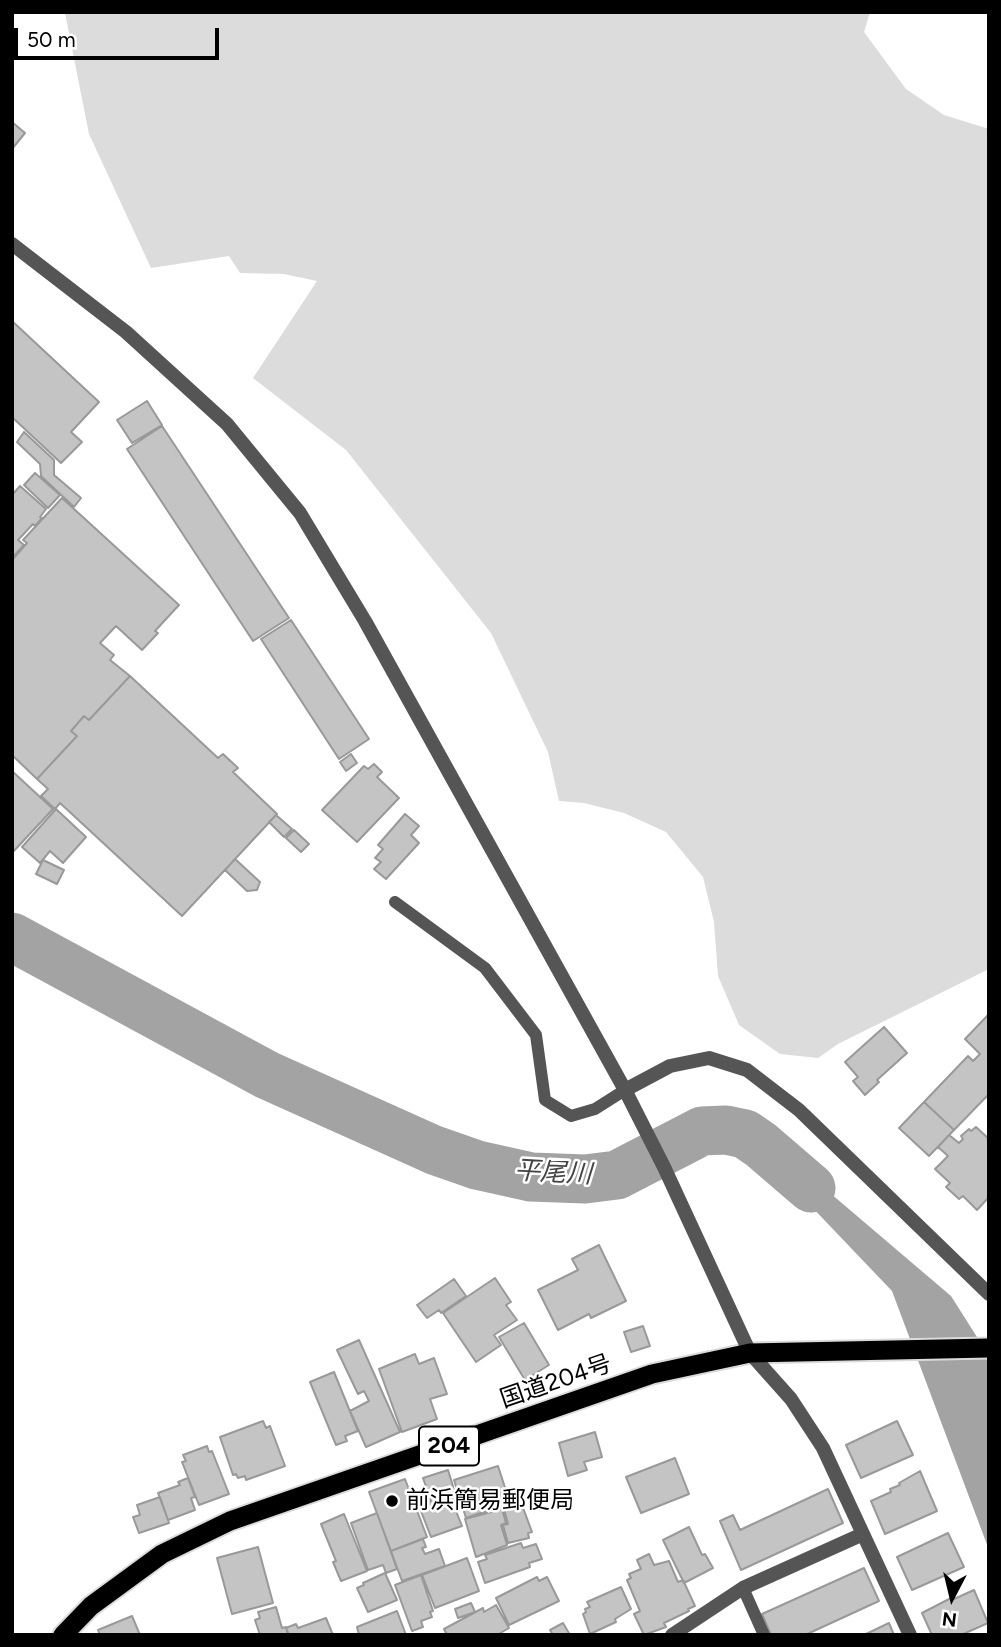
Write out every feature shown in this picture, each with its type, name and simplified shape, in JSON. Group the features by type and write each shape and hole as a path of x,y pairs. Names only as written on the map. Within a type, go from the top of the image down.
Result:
{"highway":[{"name":"国道204号","path":"63,1635 91,1606 162,1554 230,1521 652,1374 750,1353 989,1348"}],"street":[{"path":"13,246 126,332 227,424 300,513 365,621 625,1090 664,1167 750,1353 791,1399 823,1448 910,1635"},
{"path":"625,1090 670,1066 709,1058 747,1070 799,1110 989,1294"},
{"path":"672,1635 743,1588 863,1534"}],"lane":[{"path":"394,902 485,968 536,1035 545,1100 571,1116 595,1109 625,1090"},
{"path":"743,1588 764,1635"}],"shaded area":[{"path":"870,12 864,32 906,89 944,115 989,129 989,969 838,1044 818,1058 780,1054 739,1025 718,976 714,922 703,877 666,832 624,813 584,803 559,801 548,752 491,633 346,450 253,378 317,281 284,274 240,273 229,256 151,268 89,134 65,13"},
{"path":"761,1142 803,1170 951,1296 989,1356 989,1550 892,1291 766,1159 758,1145"}],"building":[{"path":"12,122 25,133 12,149"},
{"path":"12,321 99,402 71,432 82,442 61,463 12,420"},
{"path":"147,401 162,425 132,443 117,420"},
{"path":"162,426 289,618 253,641 127,449"},
{"path":"24,432 54,460 54,475 81,498 74,507 41,476 40,464 17,442"},
{"path":"35,473 60,495 48,508 24,485"},
{"path":"20,486 46,509 35,526 33,524 18,540 24,545 12,558 12,495"},
{"path":"62,498 179,605 142,650 116,626 100,643 114,655 110,660 130,676 89,720 84,716 71,731 77,736 37,779 12,755 12,560 27,543 23,540"},
{"path":"291,620 369,739 339,759 261,639"},
{"path":"130,676 218,758 223,754 238,768 233,772 277,814 182,916 60,803 55,809 41,796 48,789 37,779 77,736 71,731 84,716 89,720"},
{"path":"351,754 357,763 346,771 340,762"},
{"path":"374,764 382,772 377,777 399,798 357,842 322,810 364,766 368,769"},
{"path":"12,771 53,809 12,853"},
{"path":"56,809 86,837 63,863 50,851 40,863 22,847"},
{"path":"405,814 419,826 411,835 419,843 386,879 374,869 381,862 375,858 383,849 378,845"},
{"path":"276,815 292,829 284,837 269,822"},
{"path":"294,830 309,844 301,852 286,838"},
{"path":"235,859 260,882 257,890 247,891 225,870"},
{"path":"43,860 64,870 57,884 36,874"},
{"path":"989,1014 989,1094 954,1130 924,1102 968,1056 973,1061 980,1054 965,1039"},
{"path":"884,1027 907,1053 877,1080 879,1082 865,1095 853,1081 858,1077 845,1062"},
{"path":"924,1102 954,1130 929,1156 899,1128"},
{"path":"976,1127 989,1139 989,1197 977,1210 963,1196 959,1199 946,1187 950,1183 935,1169 948,1156 938,1147 949,1135 959,1143 963,1139 961,1136"},
{"path":"599,1245 626,1301 591,1318 589,1314 558,1330 538,1290 578,1270 572,1259"},
{"path":"495,1278 511,1302 506,1305 517,1320 494,1335 501,1345 476,1362 443,1313"},
{"path":"454,1279 466,1296 441,1313 439,1310 427,1318 417,1305"},
{"path":"524,1323 549,1365 525,1380 499,1337"},
{"path":"643,1326 650,1346 631,1352 624,1332"},
{"path":"359,1340 400,1432 366,1447 350,1411 369,1401 364,1391 358,1394 337,1350"},
{"path":"415,1354 419,1364 434,1358 447,1394 430,1399 437,1419 402,1432 379,1369"},
{"path":"334,1372 358,1431 345,1436 347,1441 336,1445 310,1382"},
{"path":"263,1421 266,1428 270,1426 285,1466 246,1480 245,1476 238,1478 236,1474 233,1475 220,1437"},
{"path":"897,1421 913,1455 861,1478 846,1445"},
{"path":"595,1432 602,1457 584,1462 587,1470 568,1476 559,1443"},
{"path":"207,1446 209,1452 212,1451 229,1494 199,1505 182,1462 186,1461 183,1455"},
{"path":"675,1458 689,1494 641,1513 626,1477"},
{"path":"498,1466 510,1503 466,1518 454,1480"},
{"path":"448,1470 453,1486 429,1495 423,1478"},
{"path":"920,1471 937,1511 885,1534 871,1501 891,1492 890,1489"},
{"path":"188,1478 195,1497 191,1498 195,1510 168,1520 158,1493 180,1485 178,1482"},
{"path":"405,1479 427,1537 391,1551 369,1492"},
{"path":"453,1487 461,1509 456,1511 462,1526 431,1537 419,1506 431,1501 429,1496"},
{"path":"828,1489 843,1523 741,1570 720,1521 733,1515 740,1530"},
{"path":"160,1497 169,1523 139,1533 133,1517 140,1515 137,1505"},
{"path":"522,1505 532,1532 528,1533 529,1538 508,1543 503,1525 508,1524 504,1509"},
{"path":"502,1509 506,1523 501,1525 507,1545 476,1557 465,1519"},
{"path":"377,1513 397,1569 386,1573 383,1565 368,1570 351,1523"},
{"path":"344,1514 367,1571 341,1581 321,1524"},
{"path":"689,1527 702,1555 705,1554 713,1568 684,1583 663,1540"},
{"path":"948,1533 964,1567 912,1590 897,1557"},
{"path":"423,1539 426,1547 422,1548 425,1554 439,1549 445,1566 402,1581 391,1551"},
{"path":"521,1543 523,1548 536,1544 542,1559 529,1563 530,1567 485,1583 478,1562 487,1559 485,1555"},
{"path":"258,1547 273,1603 232,1614 217,1558"},
{"path":"649,1554 654,1565 669,1561 678,1582 683,1580 695,1606 664,1623 666,1627 644,1635 634,1614 640,1611 627,1580 631,1578 629,1574 641,1569 637,1560"},
{"path":"467,1558 479,1591 435,1608 422,1575"},
{"path":"864,1568 879,1601 805,1635 771,1635 762,1614"},
{"path":"385,1573 397,1600 368,1612 357,1588"},
{"path":"421,1575 433,1611 430,1612 432,1617 421,1621 423,1627 412,1631 395,1585"},
{"path":"537,1577 539,1581 547,1577 559,1601 509,1625 496,1598"},
{"path":"621,1587 631,1609 615,1619 616,1622 590,1634 583,1614 585,1609 590,1607 587,1602"},
{"path":"974,1590 988,1623 961,1635 932,1635 922,1613"},
{"path":"471,1603 475,1612 458,1618 455,1609"},
{"path":"496,1605 509,1628 497,1635 447,1635 444,1629 483,1608 484,1612"},
{"path":"276,1607 282,1628 286,1627 288,1635 260,1635 255,1620 260,1618 258,1612"},
{"path":"397,1611 406,1635 359,1635 357,1627"},
{"path":"132,1616 140,1635 100,1635 98,1630"},
{"path":"326,1618 333,1635 289,1635 286,1628 296,1624 298,1628"},
{"path":"563,1623 570,1635 553,1635 550,1630"},
{"path":"889,1623 894,1635 864,1635"}],"waterway":[{"name":"平尾川","path":"12,937 267,1075 434,1150 477,1165 531,1177 585,1179 617,1175 702,1131 726,1130 745,1134 811,1188"}],"place":[{"name":"前浜簡易郵便局","path":"392,1501"}]}
